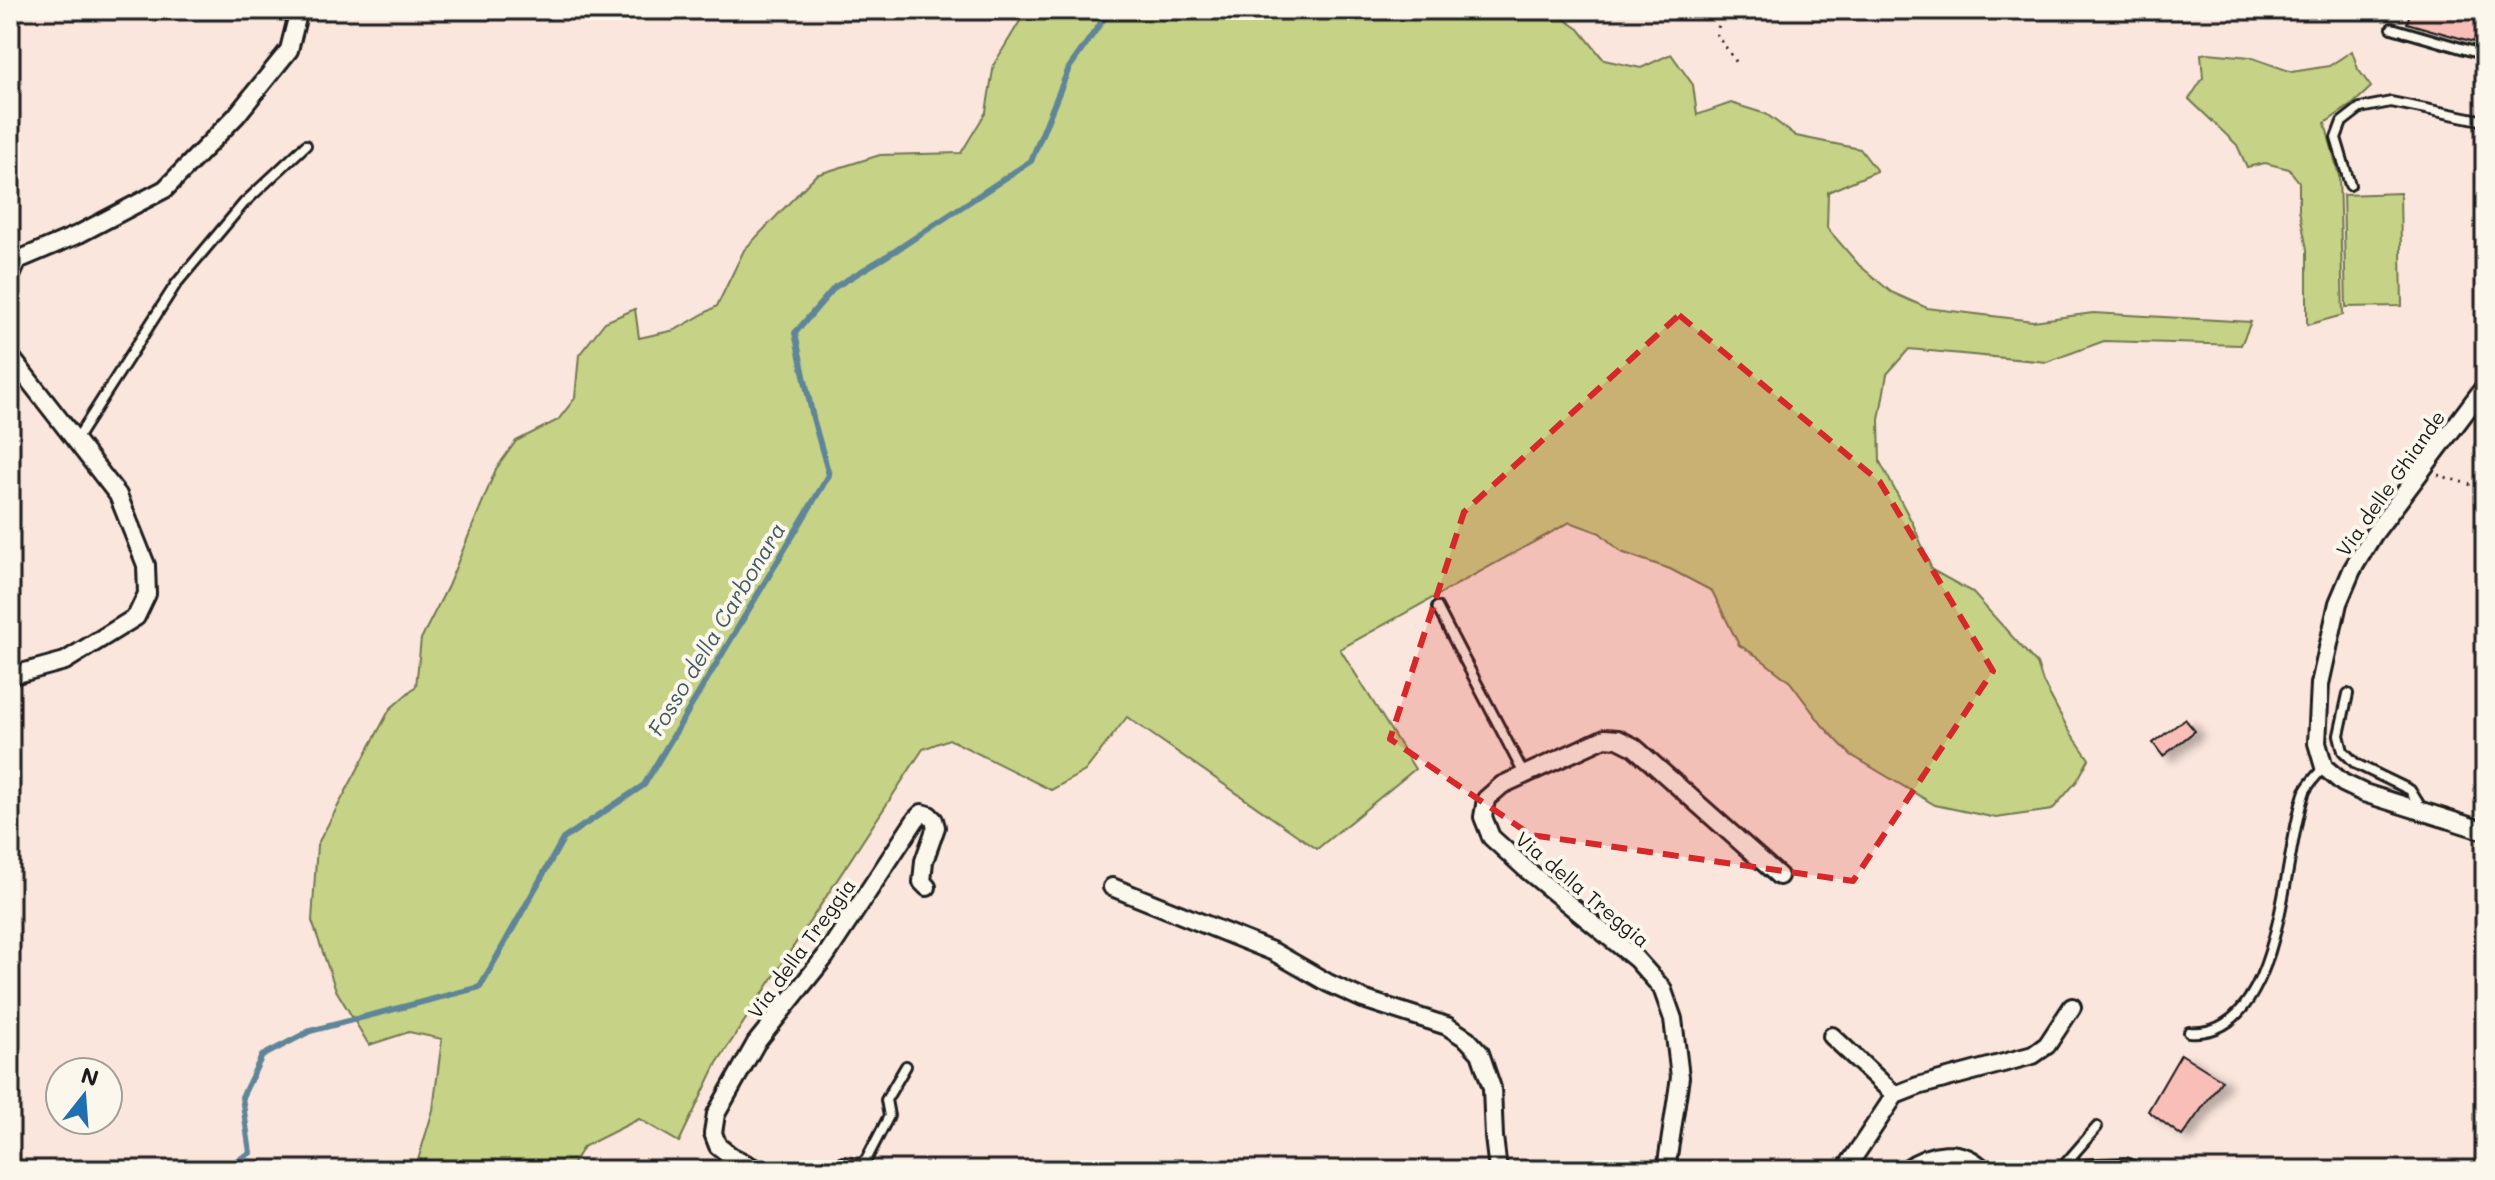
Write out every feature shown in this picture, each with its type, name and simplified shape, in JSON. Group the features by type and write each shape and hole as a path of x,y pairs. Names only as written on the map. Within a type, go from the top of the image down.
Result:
{"street":[{"path":"10,278 18,260 79,234 165,189 236,116 289,50 299,10"},
{"path":"10,356 118,495 146,565 147,594 136,617 65,661 10,676"},
{"name":"Via delle Ghiande","path":"2324,767 2317,743 2320,684 2338,603 2352,570 2373,535 2485,386"},
{"name":"Via della Treggia","path":"1669,1170 1667,1163 1680,1077 1673,1019 1662,988 1636,959 1491,837 1483,817 1486,799 1502,785 1524,774 1605,738 1618,739 1634,747 1779,876"},
{"path":"2324,767 2343,783 2364,793 2485,831"},
{"name":"Via della Treggia","path":"758,1170 718,1146 713,1133 716,1114 756,1043 825,957 922,813 934,820 936,827 924,861 922,882 927,887"},
{"path":"1112,887 1274,952 1363,999 1447,1026 1467,1039 1480,1053 1492,1088 1498,1170"},
{"path":"1845,1170 1895,1095 2033,1055 2047,1045 2072,1007"},
{"path":"1832,1036 1895,1095"},
{"path":"1905,1170 1917,1161 1940,1153 1960,1154 1984,1170"}],"lane":[{"path":"2392,28 2485,55"},
{"path":"2350,185 2336,138 2342,122 2360,108 2391,102 2485,121"},
{"path":"76,441 176,284 244,203 306,145"},
{"path":"1437,607 1524,774"},
{"path":"2348,694 2339,735 2343,751 2356,764 2410,790 2424,812"},
{"path":"2189,1032 2224,1025 2242,1011 2255,992 2271,948 2306,789 2324,767"},
{"path":"839,1170 843,1162 860,1164 866,1160 889,1116 886,1100 906,1066"},
{"path":"2054,1170 2064,1165 2097,1127"},
{"path":"2064,1165 2126,1163 2145,1170"}],"path":[{"path":"1721,10 1717,35 1737,63"},
{"path":"2437,475 2485,489"}],"highlighted area":[{"path":"1679,315 1880,482 1993,671 1853,881 1531,835 1390,739 1464,512"}],"green space":[{"path":"1031,10 1551,10 1579,29 1604,60 1641,68 1671,54 1693,85 1697,115 1731,103 1766,114 1796,136 1860,149 1877,171 1828,192 1827,228 1859,265 1891,292 1927,308 2033,321 2093,313 2251,322 2241,345 2104,341 2047,362 1909,349 1887,374 1879,420 1880,462 1913,524 1932,570 1972,592 2037,664 2068,729 2089,759 2077,781 2052,810 1996,818 1935,805 1851,755 1823,726 1790,682 1739,645 1712,591 1670,569 1621,552 1600,533 1570,522 1340,649 1415,769 1317,849 1127,717 1085,771 1051,790 949,739 923,749 717,1063 679,1142 639,1119 583,1147 569,1170 415,1170 433,1110 442,1039 409,1032 369,1045 336,990 312,921 317,845 390,709 416,686 421,639 448,586 496,469 516,441 558,420 575,398 579,355 605,322 635,309 639,338 675,330 717,306 744,250 816,175 880,155 961,153 986,112 994,64 1023,16"},
{"path":"2352,51 2358,69 2371,87 2325,123 2339,176 2343,315 2307,325 2307,249 2299,210 2299,182 2289,169 2265,163 2247,167 2237,145 2189,99 2203,78 2201,54 2250,57 2292,72 2329,66"},
{"path":"2400,193 2402,306 2346,307 2343,195"}],"building":[{"path":"2411,10 2466,10 2482,14 2474,42 2407,23"},
{"path":"2185,719 2195,731 2163,756 2153,743"},
{"path":"2181,1054 2222,1080 2182,1136 2148,1111"}],"waterway":[{"name":"Fosso della Carbonara","path":"221,1170 250,1153 242,1097 262,1056 310,1031 480,987 563,839 644,785 829,475 795,333 835,287 1031,161 1069,68 1110,10"}]}
